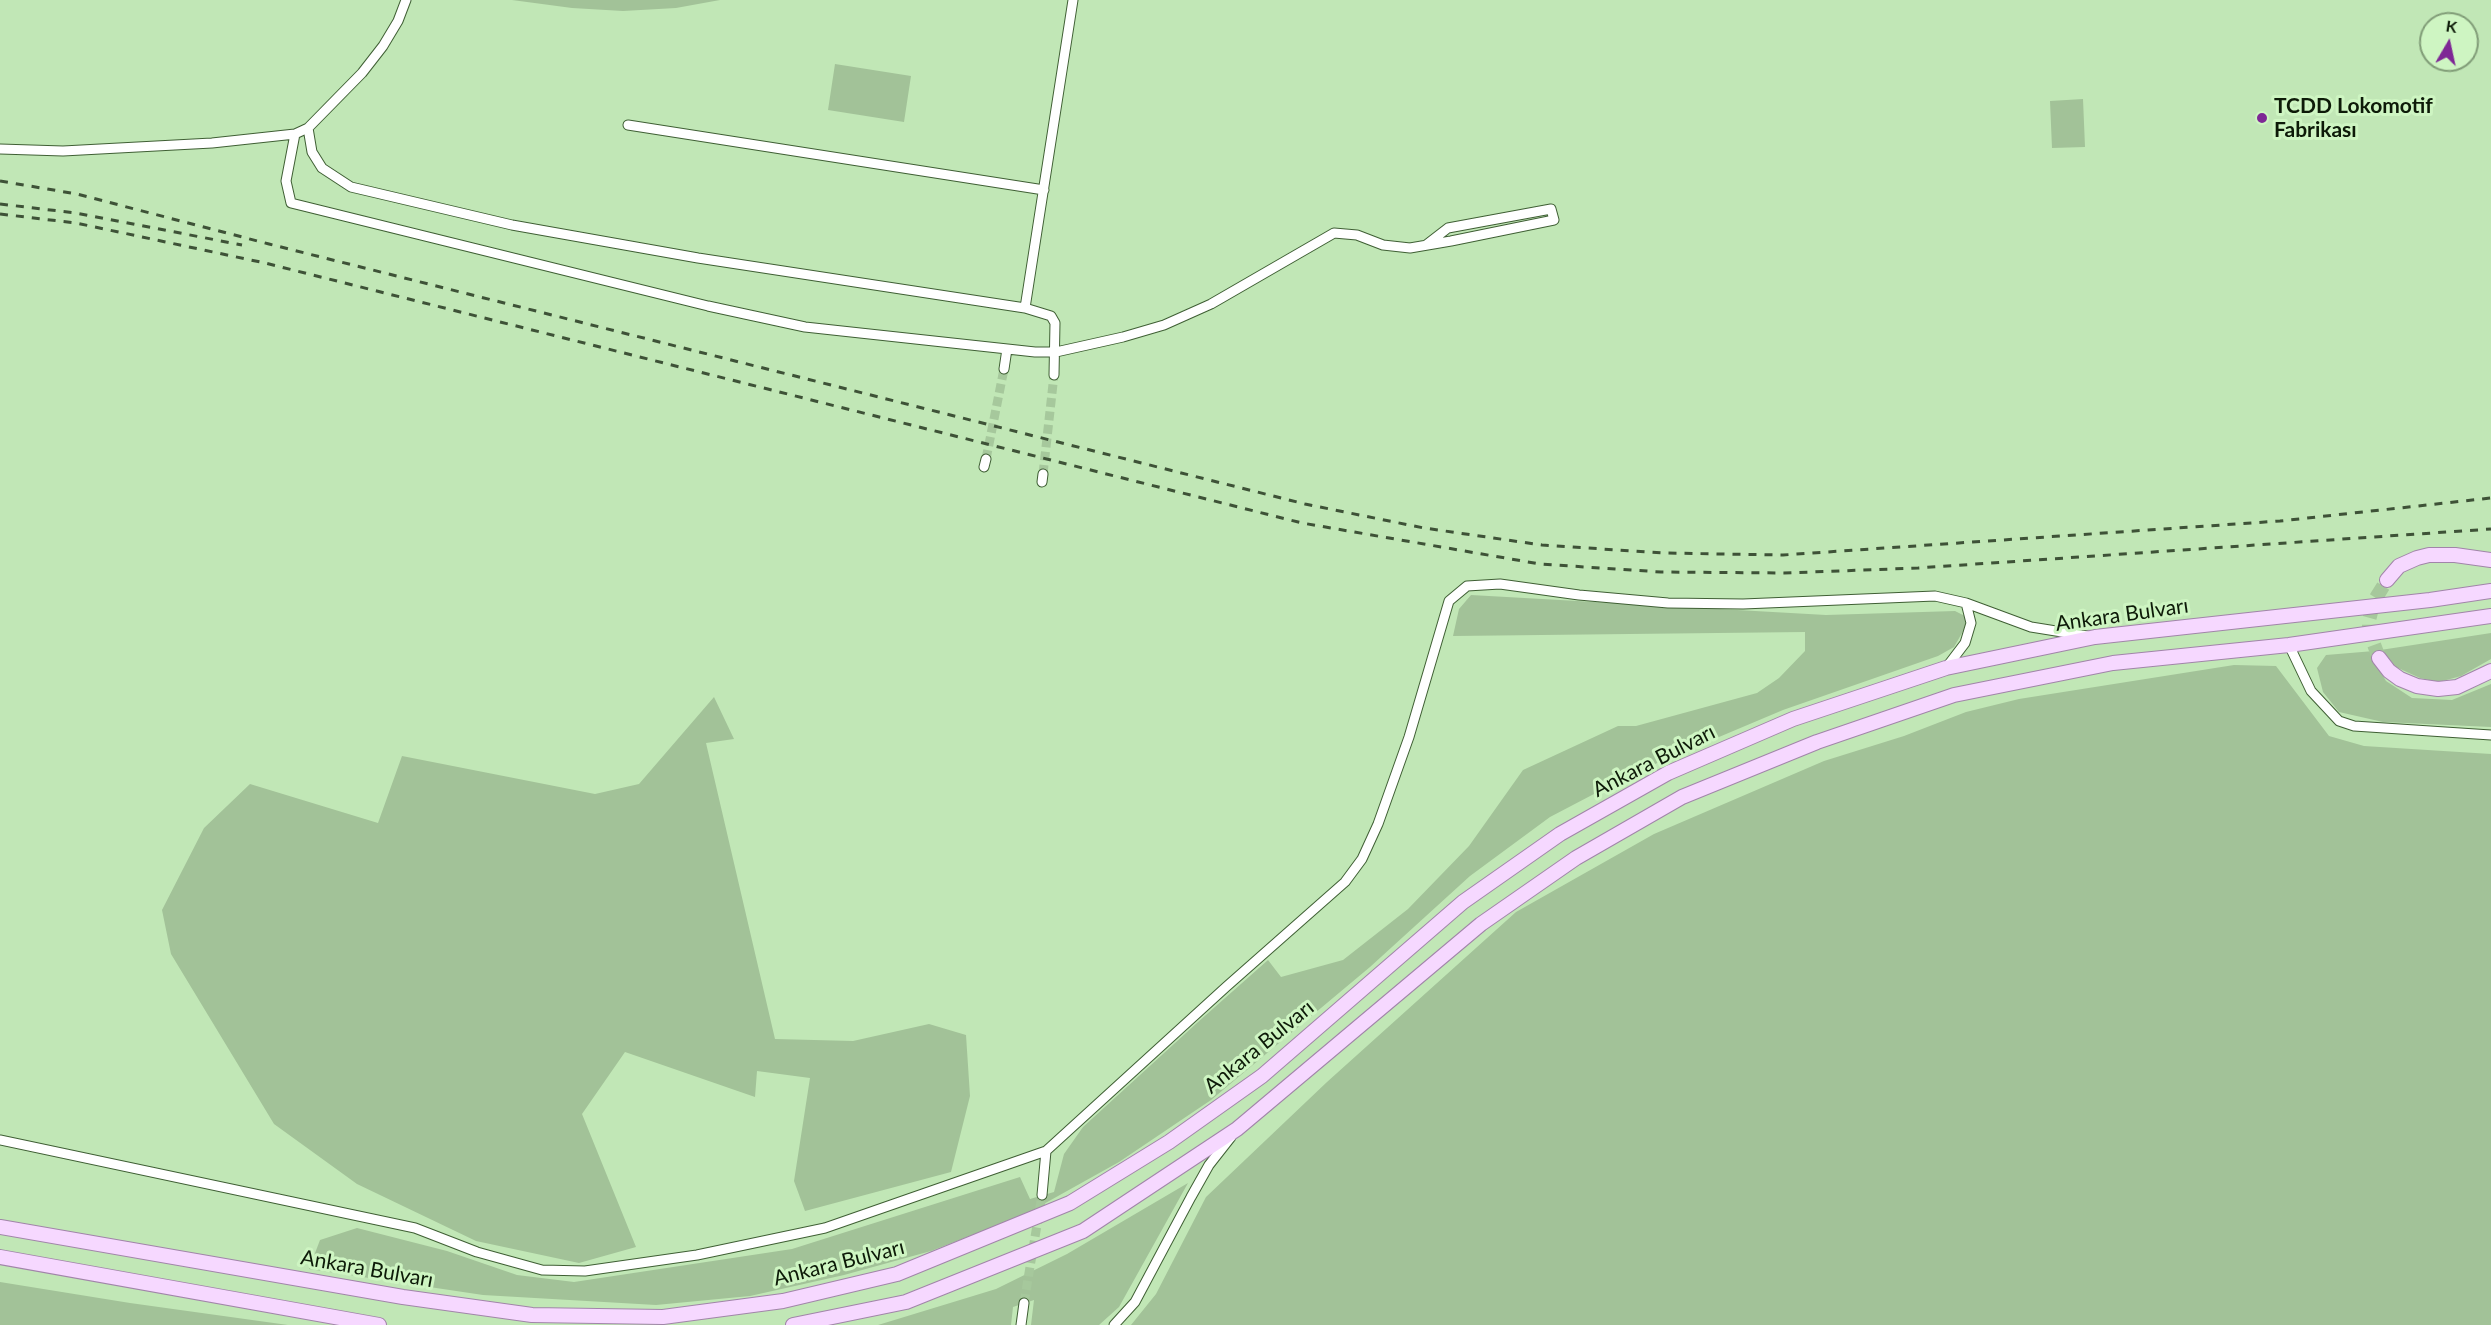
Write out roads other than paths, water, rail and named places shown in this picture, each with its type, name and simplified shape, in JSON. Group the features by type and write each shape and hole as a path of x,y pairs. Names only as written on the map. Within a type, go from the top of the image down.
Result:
{"main road":[{"path":"2387,580 2399,566 2429,555 2455,555 2491,560"},
{"name":"Ankara Bulvarı","path":"0,1227 403,1298 532,1315 663,1317 783,1301 897,1274 1070,1203 1169,1142 1262,1076 1463,902 1560,834 1668,773 1793,719 1946,668 2095,637 2407,603 2491,591"},
{"path":"793,1325 906,1302 1083,1231 1237,1129 1481,924 1576,858 1682,797 1816,742 1954,695 2113,663 2289,645 2491,616"},
{"path":"2379,658 2389,671 2400,679 2417,686 2438,689 2457,687 2491,671"},
{"path":"0,1257 379,1325"}],"street":[{"path":"0,149 63,151 212,143 295,134 308,128 362,73 383,46 398,21 406,0"},
{"path":"1025,308 1073,0"},
{"path":"628,125 1044,190"},
{"path":"308,128 312,152 322,168 351,187 536,229 698,258 1025,308 1051,316 1055,323 1054,375"},
{"path":"295,134 286,181 291,203 708,306 804,327 1007,350 1056,352 1143,331 1212,304 1334,233 1357,235 1383,245 1410,248 1426,245 1554,220 1551,209 1448,228 1426,245"},
{"path":"1004,369 1007,350"},
{"path":"0,1140 415,1228 477,1252 542,1270 585,1271 697,1255 825,1228 1046,1151 1226,987 1346,882 1362,859 1378,824 1409,737 1437,633 1449,601 1467,586 1500,584 1579,595 1668,603 1743,604 1935,596 1966,603 2031,627 2095,637"},
{"path":"1946,668 1965,643 1971,623 1966,603"},
{"path":"2289,645 2311,691 2339,721 2354,726 2491,735"},
{"path":"1114,1325 1135,1302 1209,1165 1237,1129"},
{"path":"1042,1195 1046,1151"},
{"path":"1021,1325 1023,1303"}],"tunnel":[{"path":"986,459 1004,369"},
{"path":"1043,474 1054,375"},
{"path":"2379,658 2369,631 2369,620 2374,601 2387,580"},
{"path":"1024,1303 1042,1195"}],"railway":[{"path":"0,181 77,194 1305,504 1424,528 1542,545 1663,553 1783,555 2280,521 2491,498"},
{"path":"0,204 76,213 242,245"},
{"path":"0,214 76,223 265,263 1302,523 1540,564 1661,572 1784,573 1918,568 2491,529"}],"place":[{"name":"TCDD Lokomotif Fabrikası","path":"2262,118"}]}
